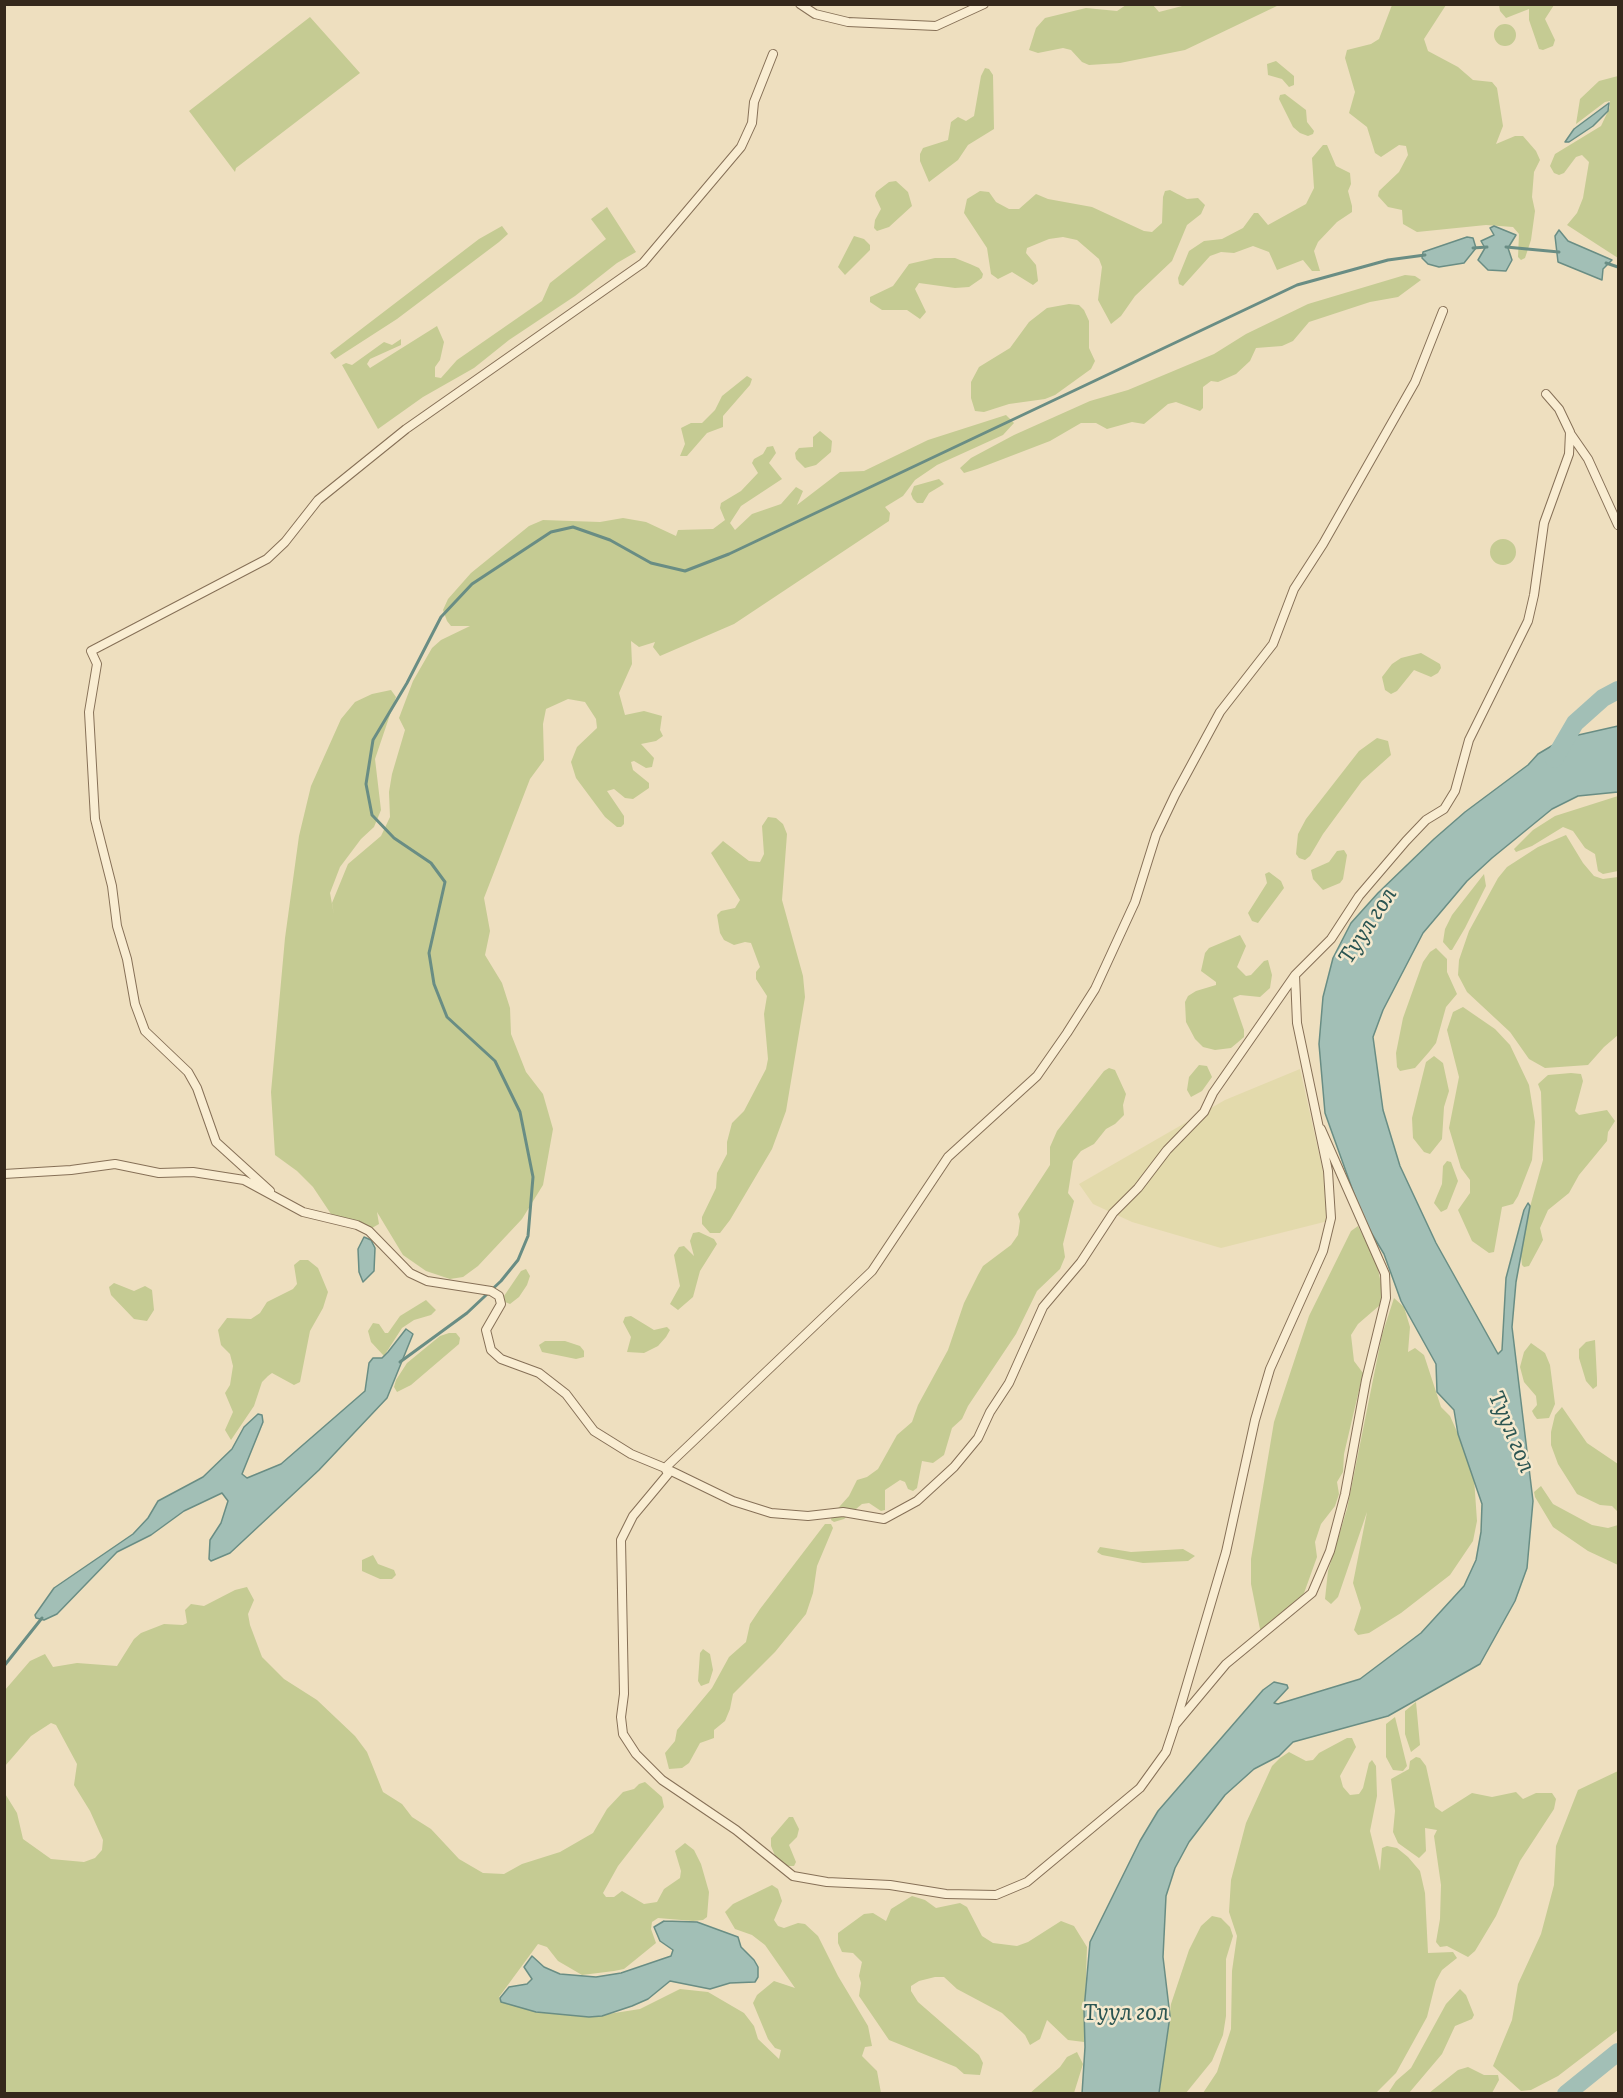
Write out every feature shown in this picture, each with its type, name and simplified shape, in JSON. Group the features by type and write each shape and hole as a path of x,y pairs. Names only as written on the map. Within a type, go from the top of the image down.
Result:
{"street":[{"path":"800,4 815,14 848,22 936,26 984,4"},
{"path":"277,1198 216,1142 197,1088 188,1072 145,1031 135,1004 128,959 117,926 112,886 95,819 89,712 97,664 92,651 267,559 285,542 318,500 406,429 643,263 741,147 752,123 754,102 773,54"},
{"path":"665,1468 872,1271 948,1157 1037,1076 1067,1033 1095,989 1135,902 1156,835 1175,795 1220,712 1273,644 1294,590 1323,544 1415,381 1443,312"},
{"path":"1545,394 1559,409 1570,432 1588,459 1618,525"},
{"path":"4,1174 71,1170 115,1164 159,1173 202,1173 244,1180 303,1212 357,1225 369,1231 410,1273 427,1281 491,1291 499,1296 501,1304 486,1330 491,1350 501,1359 539,1373 566,1394 594,1431 631,1454 733,1501 771,1513 808,1516 843,1512 884,1519 918,1501 954,1467 978,1438 990,1412 1009,1383 1043,1307 1081,1262 1113,1214 1138,1188 1167,1150 1204,1112 1213,1093 1294,975 1331,939 1359,896 1413,834 1426,820 1444,809 1455,791 1469,740 1527,621 1534,595 1544,523 1569,454 1570,432"},
{"path":"665,1468 668,1474 633,1516 621,1540 624,1694 621,1717 623,1734 636,1754 662,1780 736,1830 793,1876 890,1885 946,1894 996,1895 1027,1882 1140,1788 1166,1752 1226,1552 1255,1420 1270,1369 1323,1251 1331,1218 1328,1171 1297,1023 1294,975"},
{"path":"1174,1725 1226,1664 1312,1593 1330,1551 1345,1494 1366,1380 1386,1298 1385,1274 1321,1129"}],"shaded area":[{"path":"1300,1069 1326,1185 1328,1221 1221,1248 1132,1222 1093,1204 1079,1184 1225,1100"}],"green space":[{"path":"1126,5 1153,5 1159,12 1186,5 1279,5 1185,50 1120,63 1089,65 1082,62 1071,50 1063,48 1038,53 1029,50 1036,28 1045,18 1086,8 1117,11"},
{"path":"1392,5 1446,5 1424,39 1428,51 1458,67 1473,80 1492,82 1497,88 1503,126 1496,144 1515,136 1523,136 1536,151 1540,160 1534,172 1532,197 1535,211 1531,240 1525,258 1521,260 1518,257 1519,234 1513,227 1486,225 1417,232 1403,224 1402,210 1388,207 1378,196 1379,191 1399,172 1408,155 1406,146 1399,145 1381,157 1375,153 1367,127 1349,113 1355,92 1345,58 1347,50 1371,44 1379,39"},
{"path":"1499,5 1554,5 1545,19 1555,40 1553,46 1543,50 1539,49 1529,20 1529,9 1506,18 1500,11"},
{"path":"310,17 360,73 236,168 235,172 189,111"},
{"path":"1505,24 1513,27 1516,35 1513,43 1505,46 1497,43 1494,35 1497,27"},
{"path":"1276,61 1294,76 1294,85 1289,87 1282,79 1268,75 1267,64"},
{"path":"985,68 989,69 993,75 994,129 968,145 958,160 929,182 920,161 920,154 923,148 948,140 951,122 958,117 966,121 974,116 981,76"},
{"path":"1618,76 1618,258 1567,225 1577,213 1583,198 1589,162 1582,155 1576,157 1564,173 1559,175 1554,173 1550,166 1555,154 1601,126 1610,107 1610,101 1605,102 1576,124 1580,99 1599,81"},
{"path":"1285,94 1306,110 1307,122 1314,131 1313,134 1308,136 1293,127 1279,99 1280,95"},
{"path":"1323,145 1327,145 1336,166 1350,173 1351,184 1348,191 1352,212 1337,222 1318,242 1314,251 1320,271 1312,271 1303,260 1277,270 1269,252 1253,246 1234,253 1221,252 1210,256 1183,286 1179,284 1178,278 1189,251 1204,241 1222,239 1243,228 1254,213 1258,213 1268,225 1306,204 1314,188 1312,158"},
{"path":"896,181 908,192 912,206 889,227 877,231 874,228 875,220 881,209 875,196 876,192 889,182"},
{"path":"1170,190 1187,199 1198,198 1205,205 1201,214 1187,225 1172,261 1135,296 1121,316 1111,324 1098,300 1102,267 1099,259 1077,240 1063,237 1049,239 1027,248 1026,253 1036,265 1038,281 1033,285 1012,272 998,279 991,274 987,248 964,213 967,199 980,191 989,192 996,202 1009,209 1019,209 1036,194 1048,199 1092,207 1144,231 1152,232 1162,223 1163,197 1165,191"},
{"path":"607,207 636,252 509,340 474,368 423,397 378,429 342,365 346,363 352,365 384,342 392,345 401,339 401,345 370,359 367,364 370,368 437,326 444,342 440,360 435,367 435,377 441,378 457,360 542,301 550,283 606,239 591,219"},
{"path":"502,226 508,234 499,242 397,319 335,359 330,353 479,239"},
{"path":"854,236 864,239 870,245 870,250 845,275 838,267"},
{"path":"935,258 955,258 970,264 979,268 983,274 982,278 969,287 955,288 919,283 915,289 926,312 920,319 907,310 882,310 870,302 870,297 893,286 909,264"},
{"path":"1405,275 1415,276 1421,280 1398,297 1370,302 1309,322 1293,341 1282,346 1256,348 1250,361 1236,374 1218,382 1211,381 1203,387 1203,408 1200,411 1176,402 1168,404 1144,424 1132,422 1107,429 1096,423 1081,423 1050,441 977,469 964,473 960,468 971,458 1014,435 1090,401 1128,390 1214,354 1246,334 1308,304"},
{"path":"1069,304 1079,305 1089,321 1089,348 1095,361 1091,369 1055,395 1045,399 1009,404 984,412 975,411 971,398 971,382 979,367 1010,348 1029,322 1047,308"},
{"path":"747,376 752,379 750,385 723,416 723,427 707,433 687,456 680,456 685,444 681,428 691,423 702,423 715,410 722,396"},
{"path":"1006,415 1014,423 1003,435 937,465 915,480 903,496 885,507 890,513 889,521 734,624 660,656 653,647 655,642 639,647 631,641 632,664 619,693 625,715 644,711 662,716 660,730 663,736 656,741 641,744 654,758 652,767 646,768 634,761 631,762 633,770 649,783 649,788 633,799 625,798 614,789 607,791 624,816 624,824 621,827 617,827 605,817 576,778 571,762 577,747 597,728 596,719 585,702 568,699 546,709 543,724 544,760 530,779 484,898 490,931 485,955 502,983 510,1008 511,1034 526,1072 543,1094 553,1129 543,1185 522,1219 478,1266 463,1277 450,1279 426,1271 403,1255 377,1212 379,1224 372,1228 331,1214 313,1187 297,1171 275,1155 271,1092 285,938 299,836 311,786 341,719 355,702 372,694 391,690 396,697 375,759 381,810 374,827 361,839 340,867 330,893 334,915 332,903 348,864 381,836 390,817 389,792 392,774 405,730 399,718 413,681 432,648 441,640 470,626 451,626 443,610 448,599 471,573 529,526 543,520 600,522 623,518 646,522 676,536 678,530 713,529 725,520 720,508 721,503 741,491 758,473 752,463 754,459 763,454 767,447 773,446 776,453 769,463 782,479 741,506 730,523 735,530 752,514 781,504 796,487 803,491 797,505 840,472 864,471 928,440"},
{"path":"820,431 832,441 831,452 816,465 805,468 796,459 795,453 799,448 813,447 813,437"},
{"path":"939,479 944,484 929,493 923,503 917,503 913,499 911,494 914,486"},
{"path":"1503,539 1512,543 1516,552 1512,561 1503,565 1494,561 1490,552 1494,543"},
{"path":"1421,653 1440,664 1441,668 1438,673 1431,677 1414,670 1397,691 1391,694 1385,690 1382,677 1392,664 1401,658"},
{"path":"1377,738 1388,741 1391,755 1362,781 1323,834 1310,856 1305,860 1299,858 1296,854 1298,834 1306,819 1359,751"},
{"path":"1618,796 1618,871 1603,874 1598,871 1595,854 1585,848 1573,831 1563,827 1532,846 1516,852 1514,849 1533,830 1555,816"},
{"path":"768,817 776,818 783,824 787,834 782,900 803,976 805,997 786,1111 772,1149 730,1220 720,1233 710,1233 702,1224 702,1217 716,1188 717,1173 727,1154 727,1142 732,1123 744,1111 766,1069 768,1059 764,1014 767,996 756,979 756,972 760,967 751,943 734,945 724,940 720,933 717,915 721,911 735,908 740,900 711,853 723,841 749,861 760,862 764,854 762,826"},
{"path":"1566,835 1594,876 1603,879 1618,877 1618,1035 1588,1065 1545,1068 1529,1059 1510,1032 1467,992 1458,975 1459,960 1469,931 1498,878 1507,867 1538,847"},
{"path":"1344,850 1347,855 1343,879 1340,883 1323,890 1313,879 1311,870 1329,862 1337,851"},
{"path":"1269,872 1281,881 1284,888 1258,923 1252,921 1248,913 1267,883 1265,874"},
{"path":"1484,874 1486,886 1465,928 1450,950 1443,942 1445,929 1452,915"},
{"path":"1240,935 1246,946 1237,967 1246,976 1251,975 1264,961 1268,960 1272,975 1270,988 1260,997 1240,995 1233,998 1244,1030 1244,1037 1231,1048 1215,1050 1203,1047 1195,1039 1186,1022 1185,1002 1188,996 1196,991 1216,985 1216,982 1201,971 1205,953 1209,948"},
{"path":"1436,948 1447,959 1447,972 1457,994 1446,1007 1436,1043 1415,1068 1400,1071 1397,1067 1396,1053 1403,1018 1423,962"},
{"path":"1463,1007 1495,1029 1510,1045 1529,1085 1535,1122 1532,1160 1513,1204 1502,1207 1494,1252 1489,1253 1472,1241 1458,1210 1470,1193 1470,1180 1461,1168 1449,1128 1459,1077 1447,1030 1453,1012"},
{"path":"1434,1056 1443,1063 1449,1091 1444,1107 1442,1139 1430,1154 1424,1152 1413,1138 1412,1118 1426,1062"},
{"path":"1199,1065 1207,1066 1212,1077 1202,1091 1191,1097 1187,1090 1189,1077"},
{"path":"1109,1068 1115,1070 1126,1094 1123,1105 1124,1115 1106,1129 1094,1144 1081,1151 1073,1161 1068,1193 1074,1201 1063,1244 1065,1257 1060,1269 1037,1291 1016,1334 968,1406 962,1419 952,1428 944,1455 933,1463 922,1461 917,1488 913,1491 908,1489 905,1482 900,1480 885,1490 885,1510 881,1511 869,1503 862,1504 844,1519 834,1522 831,1520 832,1515 849,1496 857,1480 867,1477 878,1469 897,1435 912,1422 918,1405 948,1350 964,1303 983,1266 1011,1245 1018,1235 1020,1221 1018,1214 1050,1165 1050,1147 1057,1131 1104,1071"},
{"path":"1581,1074 1583,1081 1575,1111 1579,1115 1607,1110 1615,1121 1608,1132 1607,1141 1579,1175 1569,1193 1548,1210 1540,1228 1543,1240 1529,1266 1524,1267 1521,1256 1528,1214 1543,1160 1541,1092 1538,1084 1548,1075"},
{"path":"1447,1161 1451,1162 1458,1181 1447,1209 1441,1212 1434,1203 1442,1184 1443,1166"},
{"path":"1358,1226 1377,1264 1383,1294 1380,1305 1358,1324 1351,1335 1354,1361 1363,1373 1344,1454 1343,1472 1337,1482 1339,1494 1335,1506 1321,1524 1315,1542 1317,1557 1303,1596 1267,1629 1260,1629 1251,1584 1251,1559 1274,1422 1309,1316 1351,1231"},
{"path":"699,1232 714,1239 717,1244 700,1271 693,1297 678,1310 670,1304 680,1286 674,1255 679,1247 684,1246 694,1256 690,1241 693,1233"},
{"path":"300,1260 308,1260 318,1268 328,1292 323,1308 310,1331 300,1382 294,1385 272,1373 268,1376 262,1382 254,1406 231,1440 225,1430 233,1412 225,1393 230,1385 233,1366 230,1354 221,1345 218,1330 227,1318 251,1319 260,1313 267,1302 293,1289 297,1284 294,1265"},
{"path":"526,1269 530,1276 527,1285 519,1297 510,1304 505,1302 504,1296 521,1271"},
{"path":"114,1283 134,1291 145,1286 152,1290 154,1310 147,1321 134,1319 111,1295 109,1287"},
{"path":"1394,1298 1404,1307 1410,1327 1408,1352 1415,1348 1424,1355 1441,1407 1450,1416 1458,1434 1474,1478 1477,1521 1473,1541 1450,1575 1401,1613 1369,1633 1358,1635 1354,1630 1361,1608 1353,1583 1367,1512 1338,1597 1331,1604 1325,1599 1328,1571 1347,1509 1382,1335"},
{"path":"426,1300 436,1310 431,1315 414,1320 402,1328 384,1356 371,1342 368,1331 373,1323 379,1324 385,1333 388,1333 400,1316"},
{"path":"631,1316 654,1330 667,1327 670,1330 658,1346 644,1353 627,1352 631,1337 623,1322 625,1317"},
{"path":"456,1333 460,1338 459,1344 411,1385 397,1392 394,1387 396,1380 407,1363 440,1336"},
{"path":"1595,1340 1597,1386 1593,1389 1586,1381 1579,1358 1579,1349 1586,1342"},
{"path":"545,1341 565,1341 580,1346 584,1351 584,1357 576,1359 542,1352 539,1345"},
{"path":"1531,1343 1545,1353 1550,1365 1555,1404 1549,1418 1537,1419 1534,1415 1532,1411 1537,1405 1536,1396 1524,1382 1520,1367 1524,1352"},
{"path":"1562,1407 1587,1443 1618,1464 1618,1512 1612,1506 1600,1505 1577,1494 1558,1464 1551,1445 1551,1432 1555,1415"},
{"path":"1541,1486 1553,1504 1592,1525 1608,1528 1618,1525 1618,1565 1588,1551 1553,1527 1535,1497 1534,1492"},
{"path":"825,1524 831,1524 833,1528 817,1566 813,1593 806,1614 775,1652 733,1694 725,1721 714,1730 714,1738 700,1743 689,1763 682,1768 669,1769 665,1753 675,1741 677,1730 712,1688 729,1657 746,1642 750,1624 760,1609"},
{"path":"1100,1547 1131,1552 1183,1549 1195,1556 1188,1561 1143,1563 1102,1555 1097,1552"},
{"path":"373,1555 378,1564 394,1570 396,1575 392,1579 380,1579 362,1571 362,1560"},
{"path":"247,1587 254,1600 248,1614 250,1625 262,1657 284,1679 317,1700 355,1736 367,1752 383,1792 402,1804 412,1817 431,1829 459,1859 483,1873 504,1874 522,1864 560,1852 593,1833 607,1809 623,1792 634,1789 639,1784 645,1782 662,1797 664,1807 618,1866 603,1893 606,1897 614,1897 622,1891 644,1904 657,1902 664,1889 680,1878 681,1871 675,1851 685,1843 694,1850 701,1864 709,1892 707,1917 693,1921 658,1918 652,1922 651,1929 656,1943 624,1969 614,1971 582,1975 558,1961 547,1947 538,1944 499,1997 501,2002 536,2012 589,2017 640,2009 680,1989 708,1992 744,2013 754,2026 758,2039 779,2059 781,2050 775,2048 768,2039 753,2003 757,1995 774,1981 795,1988 765,1945 752,1935 735,1929 725,1912 733,1904 772,1885 778,1889 782,1901 774,1920 778,1926 784,1928 798,1923 805,1924 818,1936 838,1976 868,2026 872,2046 865,2047 862,2056 877,2071 881,2093 5,2093 4,1792 17,1813 23,1839 51,1859 84,1862 95,1858 102,1850 103,1840 90,1811 74,1785 77,1764 56,1725 51,1723 31,1736 5,1766 5,1690 30,1661 45,1654 53,1667 77,1663 117,1666 134,1639 141,1633 164,1624 183,1625 187,1623 185,1610 191,1604 204,1606 235,1590"},
{"path":"703,1649 710,1654 713,1670 709,1683 701,1686 698,1681 700,1653"},
{"path":"1416,1702 1420,1745 1411,1752 1405,1734 1405,1711"},
{"path":"1395,1717 1407,1766 1403,1771 1393,1770 1386,1757 1386,1724"},
{"path":"1347,1738 1352,1738 1356,1747 1340,1776 1343,1787 1350,1795 1359,1794 1363,1788 1369,1763 1372,1760 1376,1766 1377,1796 1370,1831 1380,1871 1382,1848 1387,1846 1397,1848 1408,1857 1420,1871 1425,1893 1428,1953 1453,1952 1457,1958 1442,1970 1436,1981 1427,2017 1396,2073 1376,2093 1203,2093 1217,2072 1231,2029 1232,1971 1237,1936 1229,1912 1231,1880 1246,1823 1272,1766 1280,1758 1289,1752 1306,1761 1313,1760 1319,1753"},
{"path":"1416,1757 1420,1758 1426,1766 1435,1807 1442,1812 1472,1793 1492,1797 1516,1792 1523,1799 1536,1793 1552,1793 1556,1799 1554,1809 1520,1861 1496,1916 1475,1951 1468,1957 1447,1946 1440,1947 1436,1942 1440,1919 1441,1885 1434,1836 1437,1830 1425,1828 1426,1851 1419,1858 1398,1843 1393,1832 1395,1811 1391,1779 1409,1769 1410,1761"},
{"path":"1618,1771 1618,2030 1558,2076 1531,2090 1521,2091 1493,2066 1512,2020 1518,1984 1541,1934 1554,1885 1556,1846 1578,1790"},
{"path":"789,1817 793,1817 799,1829 797,1837 789,1845 796,1862 794,1866 787,1866 776,1858 771,1846 771,1838"},
{"path":"912,1896 925,1900 936,1908 960,1903 967,1907 982,1936 993,1943 1017,1946 1028,1942 1061,1921 1074,1926 1087,1947 1084,2042 1068,2040 1047,2020 1040,2039 1030,2045 1025,2035 1002,2013 957,1989 944,1977 919,1981 911,1986 911,1991 918,2002 979,2055 983,2063 980,2075 964,2074 956,2067 889,2040 859,1996 862,1962 853,1953 842,1952 838,1943 838,1933 864,1914 873,1913 886,1921 891,1909"},
{"path":"1212,1916 1221,1918 1230,1927 1233,1936 1226,1959 1226,2016 1223,2035 1212,2061 1186,2093 1159,2094 1171,2004 1189,1950 1201,1926"},
{"path":"1460,1989 1466,1995 1474,2015 1472,2019 1455,2026 1442,2054 1409,2093 1388,2093 1396,2081 1411,2068 1446,2004"},
{"path":"1077,2052 1083,2064 1074,2093 1029,2094 1060,2067 1067,2057"},
{"path":"1468,2067 1484,2075 1498,2075 1499,2080 1492,2093 1429,2093 1458,2070"}],"water":[{"path":"1609,103 1608,111 1593,126 1569,142 1565,142 1574,129"},
{"path":"1494,226 1516,235 1508,248 1512,260 1506,271 1488,270 1478,260 1485,248 1481,241 1494,235 1490,228"},
{"path":"1559,230 1568,241 1612,260 1603,269 1602,280 1558,262 1555,236"},
{"path":"1467,237 1473,238 1476,248 1464,263 1439,267 1428,264 1422,258 1423,252"},
{"name":"Туул гол","path":"1618,726 1618,792 1578,796 1552,809 1467,881 1423,933 1383,1010 1373,1037 1383,1110 1400,1166 1436,1243 1498,1354 1502,1350 1506,1278 1524,1210 1528,1203 1530,1206 1516,1282 1512,1327 1533,1501 1527,1568 1515,1601 1480,1664 1388,1716 1293,1742 1279,1756 1254,1769 1225,1795 1189,1842 1175,1868 1166,1896 1163,1957 1170,2016 1159,2093 1082,2094 1085,2047 1084,2010 1090,1942 1140,1841 1158,1811 1263,1690 1274,1682 1287,1685 1288,1688 1274,1703 1278,1704 1360,1679 1421,1633 1464,1586 1476,1560 1481,1532 1482,1504 1458,1434 1454,1410 1437,1392 1436,1364 1401,1301 1384,1254 1363,1219 1325,1113 1319,1044 1323,997 1333,958 1351,923 1378,893 1465,812 1528,765 1538,754 1565,738"},
{"path":"364,1237 371,1240 375,1248 374,1271 363,1282 359,1272 358,1249"},
{"path":"406,1329 413,1334 387,1398 319,1470 230,1553 211,1561 209,1559 210,1540 221,1523 228,1501 222,1493 184,1511 151,1535 117,1552 57,1614 44,1620 36,1618 35,1615 54,1588 133,1534 148,1518 158,1501 203,1477 232,1449 244,1427 258,1414 262,1415 263,1422 242,1474 247,1478 281,1464 365,1391 369,1363 373,1358 382,1358"},
{"path":"664,1921 697,1922 738,1937 741,1947 758,1967 758,1977 755,1982 730,1983 710,1989 670,1981 648,1999 602,2016 536,2012 501,2002 500,1998 509,1987 527,1984 532,1979 524,1967 532,1956 544,1967 560,1974 596,1977 621,1973 671,1956 673,1950 660,1941 654,1927"}],"waterway":[{"path":"1473,248 1487,247"},
{"path":"1506,247 1559,252"},
{"path":"400,1362 467,1313 501,1281 518,1260 528,1236 533,1177 520,1112 495,1061 447,1017 434,984 429,953 445,882 431,863 394,838 372,815 366,784 373,740 407,683 441,617 472,584 551,532 573,527 610,540 651,563 685,571 729,554 1297,285 1388,260 1425,255"},
{"path":"1606,263 1618,267"},
{"path":"1554,759 1575,723 1603,698 1618,690"},
{"path":"4,1666 42,1618"},
{"path":"1566,2094 1618,2052"}]}
